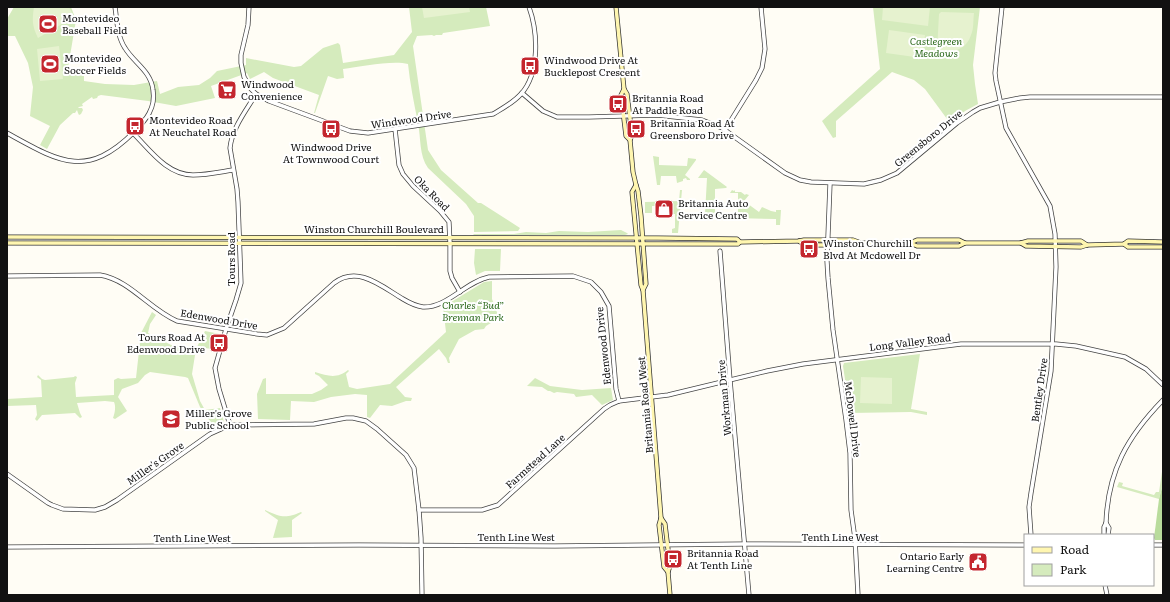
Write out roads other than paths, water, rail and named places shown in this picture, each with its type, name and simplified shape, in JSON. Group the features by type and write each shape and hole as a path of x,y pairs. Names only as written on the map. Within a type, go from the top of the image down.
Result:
{"main road":[{"name":"Britannia Road West","path":"616,7 624,89 627,94 630,116 632,135 630,140 638,191 643,238 646,284 643,290"},
{"name":"Britannia Road West","path":"624,89 621,95 626,136 630,140"},
{"name":"Britannia Road West","path":"636,185 632,192 641,285 643,290 662,518 665,524 670,566 668,572 670,595"},
{"name":"Winston Churchill Boulevard","path":"7,237 643,238 737,239 740,242"},
{"name":"Winston Churchill Boulevard","path":"7,242 738,244 740,242 853,240 861,243"},
{"name":"Winston Churchill Boulevard","path":"799,241 804,245 910,243 917,246 959,246 965,243 1081,241 1087,245"},
{"name":"Winston Churchill Boulevard","path":"1021,243 1026,246 1081,247 1087,245 1124,244 1128,241 1163,242"},
{"name":"Winston Churchill Boulevard","path":"1124,244 1128,247 1163,247"},
{"name":"Britannia Road West","path":"662,518 659,524 661,545 664,567 668,572"}],"street":[{"path":"7,133 43,153 60,160 91,160 109,153 124,142 146,120 154,100 153,90 149,77 123,44 119,34 115,7"},
{"name":"Windwood Drive","path":"249,7 247,35 241,63 245,80 256,94 269,101 352,132 368,133 493,114 508,105 522,93 535,65 536,47 533,19 529,7"},
{"path":"725,130 762,68 765,49 761,7"},
{"name":"Bentley Drive","path":"1002,7 995,73 1000,102 1006,128 1050,206 1056,247 1050,384 1029,507 1031,534"},
{"name":"Greensboro Drive","path":"522,93 543,111 558,117 589,118 657,115 692,118 713,123 785,173 811,182 830,184 864,184 873,183 888,178 907,166 973,112 980,108 1000,102 1030,97 1163,97"},
{"name":"Tours Road","path":"230,425 219,389 215,368 241,283 237,189 230,148 233,134 256,94"},
{"name":"Oka Road","path":"395,130 399,165 403,174 449,222 450,271 452,278 460,292"},
{"path":"133,133 162,162 179,173 200,175 233,170"},
{"name":"McDowell Drive","path":"830,184 828,278 836,360 850,453 851,510 858,595"},
{"name":"Workman Drive","path":"720,251 749,595"},
{"name":"Edenwood Drive","path":"7,276 107,276 121,282 167,317 182,322 267,335 275,333 289,325 334,283 340,278 346,276 359,276 367,278 407,301 422,307 440,304 477,280 489,277 574,276 591,282 601,292 609,306 616,389 620,401"},
{"name":"Long Valley Road","path":"652,397 668,395 697,387 803,364 955,344 1065,344 1076,346 1124,356 1146,369 1163,385"},
{"name":"Farmstead Lane","path":"419,510 482,510 498,505 610,405 620,401 652,397"},
{"path":"1104,534 1108,498 1118,463 1128,444 1143,422 1163,400"},
{"name":"Miller's Grove","path":"7,474 52,506 63,509 95,510 117,500 210,434 230,425 314,424 346,418 366,421 406,455 414,468 419,510 422,595"},
{"path":"1106,524 1109,528 1108,534"},
{"name":"Tenth Line West","path":"7,547 744,544 1024,546"}],"place":[{"name":"Montevideo Baseball Field","path":"48,24"},
{"name":"Montevideo Soccer Fields","path":"50,64"},
{"name":"Windwood Drive At Bucklepost Crescent","path":"530,66"},
{"name":"Windwood Convenience","path":"227,90"},
{"name":"Britannia Road At Paddle Road","path":"618,104"},
{"name":"Montevideo Road At Neuchatel Road","path":"135,126"},
{"name":"Windwood Drive At Townwood Court","path":"331,129"},
{"name":"Britannia Road At Greensboro Drive","path":"636,129"},
{"name":"Britannia Auto Service Centre","path":"664,209"},
{"name":"Winston Churchill Blvd At Mcdowell Dr","path":"809,249"},
{"name":"Tours Road At Edenwood Drive","path":"219,343"},
{"name":"Miller's Grove Public School","path":"171,419"},
{"name":"Britannia Road At Tenth Line","path":"673,559"},
{"name":"Ontario Early Learning Centre","path":"978,562"}],"park label":[{"name":"Castlegreen Meadows","path":"936,46"},
{"name":"Charles “Bud” Brennan Park","path":"473,310"}]}
